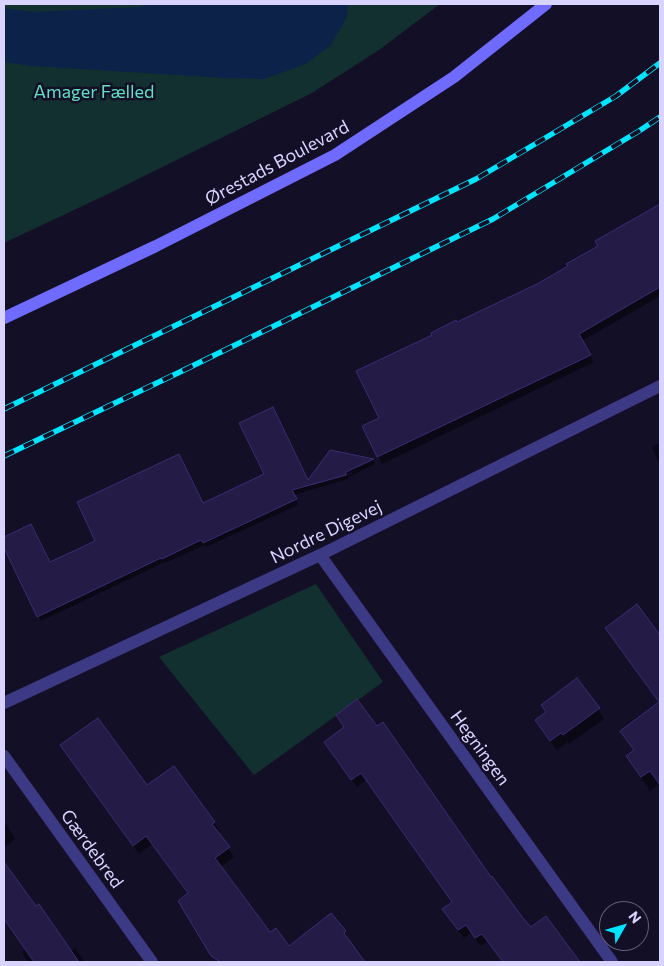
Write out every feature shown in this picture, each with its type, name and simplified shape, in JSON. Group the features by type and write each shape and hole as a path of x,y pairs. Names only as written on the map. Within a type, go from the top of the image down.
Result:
{"street":[{"name":"Ørestads Boulevard","path":"4,318 156,246 334,155 454,77 546,4"},
{"name":"Nordre Digevej","path":"4,703 320,555 660,386"},
{"name":"Hegningen","path":"320,555 612,962"},
{"name":"Gærdebred","path":"4,756 152,962"}],"green space":[{"name":"Amager Fælled","path":"4,4 440,4 379,50 312,93 4,243"},
{"path":"316,584 383,682 254,775 159,657"}],"water":[{"path":"150,4 348,4 347,17 330,46 306,64 264,79 32,66 4,62 4,8 33,12 140,7"}],"building":[{"path":"660,204 660,287 579,334 591,355 377,457 362,426 379,418 356,371 432,335 431,333 456,320 457,322 539,283 568,266 566,264 598,246 595,241"},
{"path":"273,407 308,480 330,450 374,459 346,472 346,475 292,490 297,499 203,543 201,540 161,558 37,617 4,548 4,537 31,524 50,562 95,541 77,502 179,454 203,503 264,474 239,423"},
{"path":"637,604 660,635 660,785 650,771 641,777 626,756 634,750 620,731 659,702 605,628"},
{"path":"577,678 600,708 563,735 561,733 550,741 535,720 546,712 541,705"},
{"path":"357,699 377,726 383,722 491,877 523,918 531,927 546,916 580,962 503,962 482,934 475,938 466,925 458,930 442,909 452,902 361,773 351,780 324,742 344,727 336,715"},
{"path":"98,718 147,785 174,766 215,822 212,824 230,847 215,858 270,932 276,928 289,946 331,913 346,931 344,933 365,962 220,962 211,956 178,901 188,893 146,836 133,846 60,745"},
{"path":"4,862 36,906 39,904 79,962 34,962 4,919"}],"railway":[{"path":"4,409 476,179 616,96 660,63"},
{"path":"4,456 493,219 660,117"}]}
